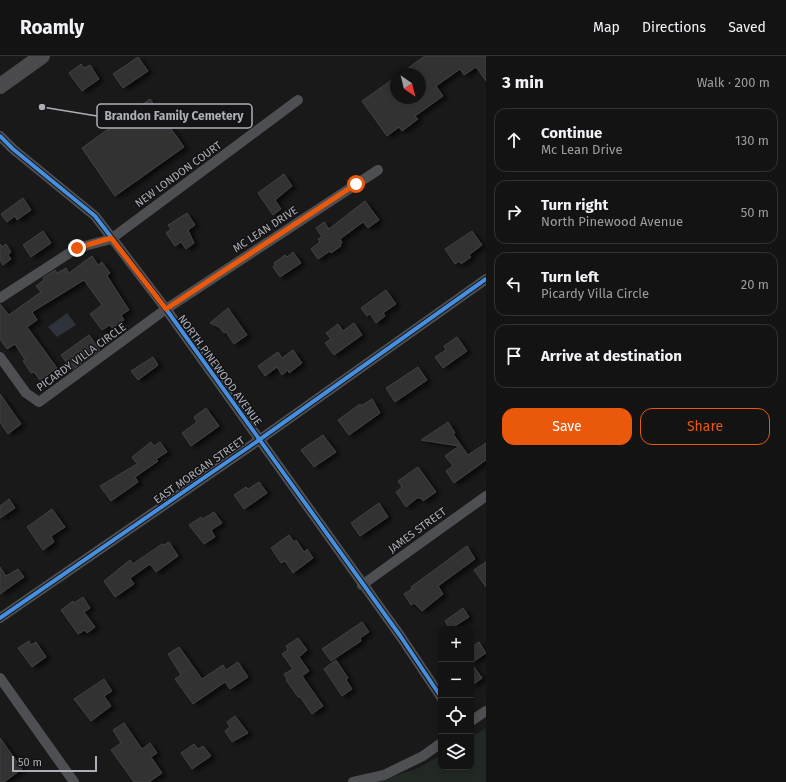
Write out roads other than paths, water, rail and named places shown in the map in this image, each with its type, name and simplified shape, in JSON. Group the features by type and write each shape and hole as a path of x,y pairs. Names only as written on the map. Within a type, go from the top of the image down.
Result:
{"highway":[{"path":"0,86 42,56"}],"street":[{"name":"NEW LONDON COURT","path":"111,238 298,100"},
{"name":"NORTH PINEWOOD AVENUE","path":"0,136 13,149 95,216 166,309 362,585 401,637 438,692"},
{"name":"MC LEAN DRIVE","path":"166,309 378,170"},
{"path":"0,298 77,248 111,238"},
{"name":"EAST MORGAN STREET","path":"0,618 259,440 486,279"},
{"name":"PICARDY VILLA CIRCLE","path":"0,357 26,393 39,402 166,309"},
{"name":"JAMES STREET","path":"362,585 486,496"},
{"path":"0,678 74,782"},
{"path":"474,719 486,710"},
{"path":"353,782 384,775 423,756 438,745"}],"place":[{"name":"Brandon Family Cemetery","path":"42,107"}]}
